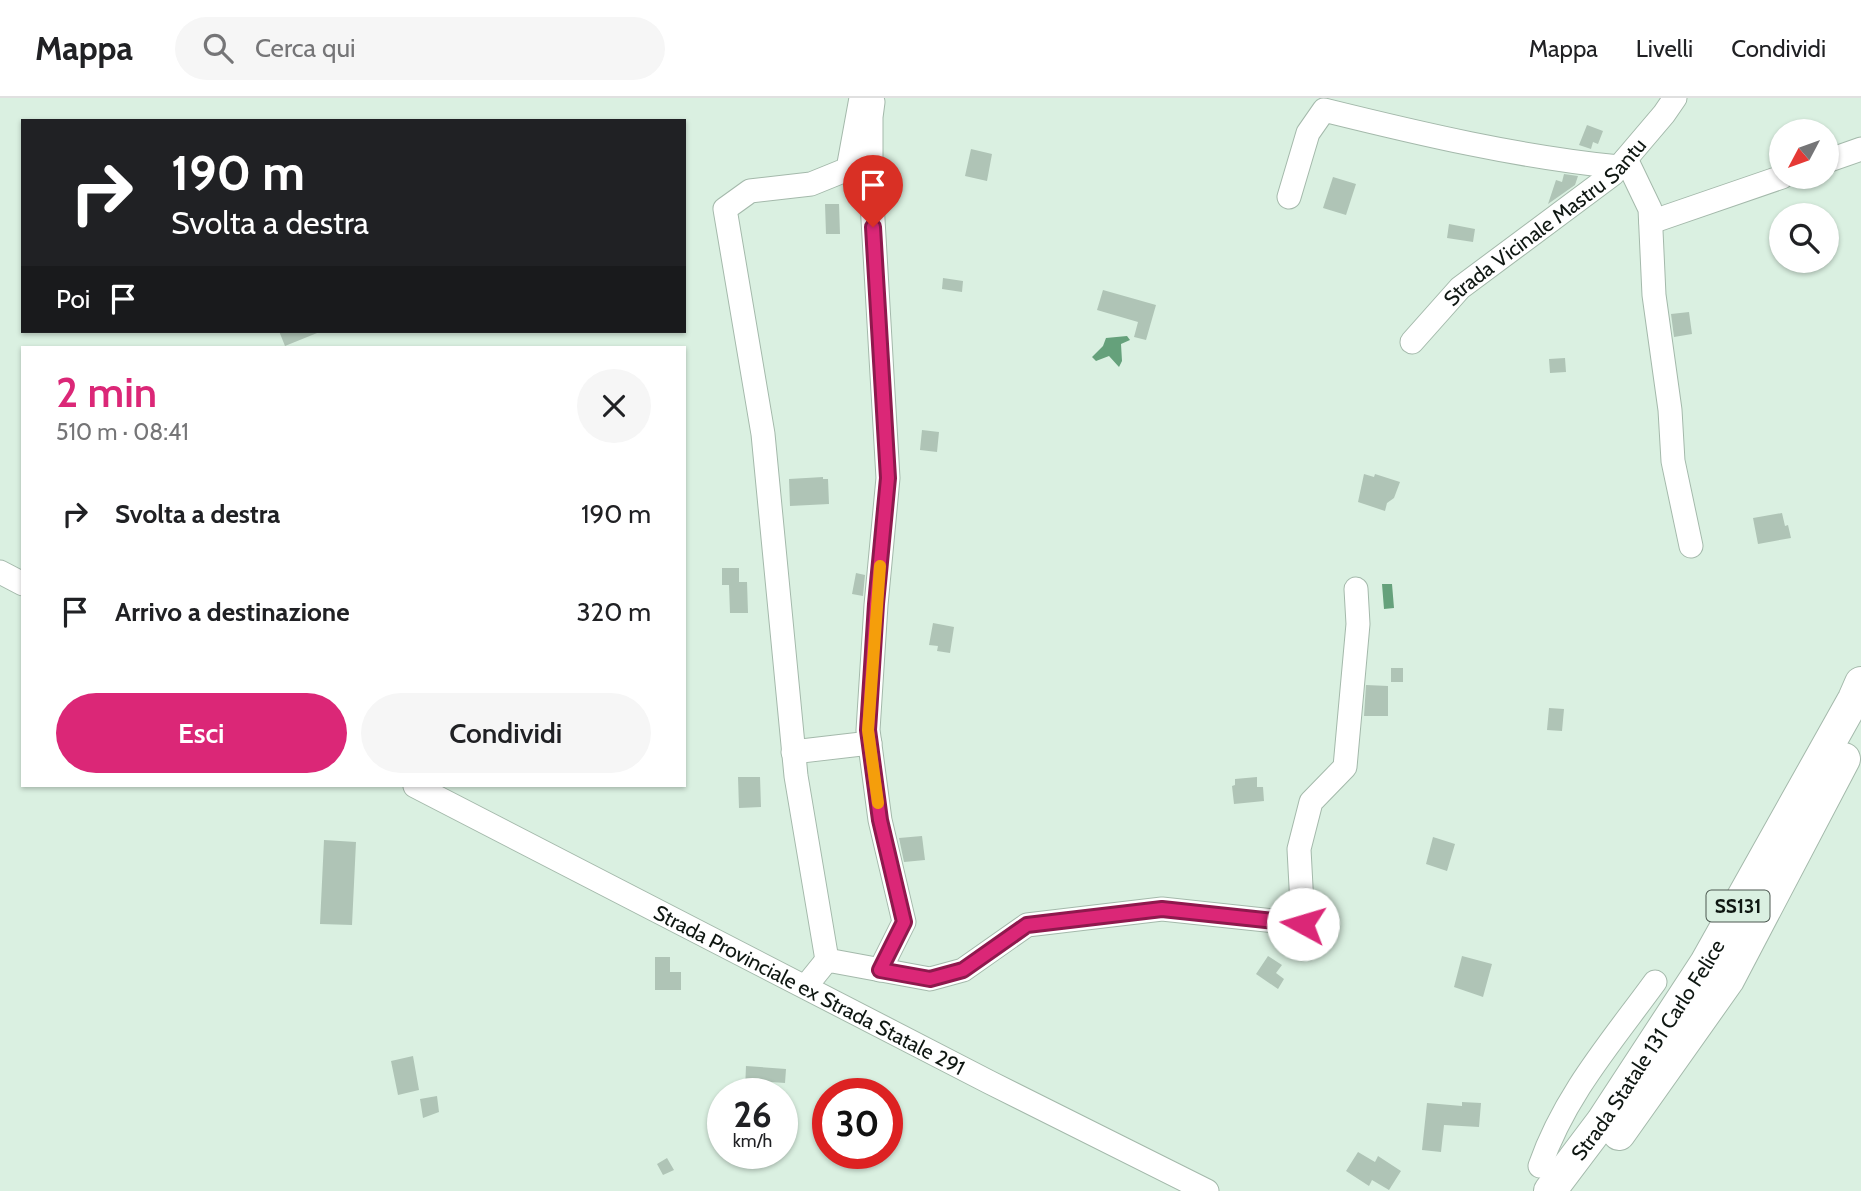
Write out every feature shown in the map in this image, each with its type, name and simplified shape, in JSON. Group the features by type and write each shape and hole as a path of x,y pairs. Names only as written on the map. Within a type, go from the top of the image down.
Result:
{"highway":[{"name":"Strada Statale 131 Carlo Felice","path":"1576,1191 1861,683"},
{"name":"Strada Statale 131 Carlo Felice","path":"1545,1178 1610,1128 1728,980 1861,728"}],"street":[{"path":"806,986 827,960 793,752 763,434 725,209 750,191 811,184 848,169 861,98"},
{"path":"874,98 871,117 871,185 888,478 868,730 880,820 904,922 880,970"},
{"name":"Strada Vicinale Mastru Santu","path":"1412,342 1460,288 1613,174 1675,98"},
{"path":"1289,197 1308,133 1324,110 1430,135 1578,163 1622,163 1650,209 1654,295 1670,410 1673,461 1691,545"},
{"path":"1839,157 1861,149"},
{"path":"1651,222 1769,181"},
{"path":"0,572 21,583"},
{"path":"827,960 930,979 963,970 1027,925 1162,909 1303,924 1299,849 1311,802 1345,766 1358,624 1356,589"},
{"path":"793,752 870,743"},
{"name":"Strada Provinciale ex Strada Statale 291","path":"417,787 1207,1191"},
{"path":"1545,1178 1551,1134 1580,1085 1655,982"}],"shaded area":[{"path":"1127,336 1130,340 1121,344 1122,361 1119,367 1109,356 1096,361 1092,357 1103,346 1106,338"},
{"path":"1382,584 1392,584 1394,608 1384,609"}],"building":[{"path":"1587,125 1603,131 1598,144 1593,142 1591,149 1579,145"},
{"path":"971,149 992,154 987,181 965,176"},
{"path":"1564,174 1578,176 1575,185 1548,204 1556,180 1562,182"},
{"path":"1333,177 1356,184 1346,215 1323,208"},
{"path":"825,204 839,204 840,234 826,234"},
{"path":"1449,224 1475,229 1473,242 1447,238"},
{"path":"943,278 963,281 962,292 942,289"},
{"path":"1103,290 1156,305 1146,340 1134,337 1138,322 1097,310"},
{"path":"1689,312 1692,334 1674,337 1671,314"},
{"path":"280,333 317,333 285,346"},
{"path":"1565,358 1566,372 1550,373 1549,359"},
{"path":"922,430 939,432 937,452 920,450"},
{"path":"1364,474 1374,477 1375,474 1400,482 1385,511 1358,502"},
{"path":"789,479 828,479 829,504 790,506"},
{"path":"1782,513 1791,538 1758,544 1753,518"},
{"path":"722,568 739,568 739,582 747,582 748,613 730,613 729,585 722,585"},
{"path":"856,573 865,575 863,596 852,594"},
{"path":"933,623 954,627 950,653 937,651 938,646 929,645"},
{"path":"1391,668 1403,668 1403,682 1391,682"},
{"path":"1366,685 1388,686 1388,716 1364,716"},
{"path":"1549,708 1564,709 1562,731 1547,730"},
{"path":"738,777 760,777 761,807 739,808"},
{"path":"1257,777 1257,787 1263,787 1264,801 1234,804 1232,786 1235,785 1235,779"},
{"path":"922,836 925,860 904,862 899,838"},
{"path":"1433,837 1455,844 1447,871 1426,864"},
{"path":"324,840 356,842 352,925 320,924"},
{"path":"1268,956 1282,965 1276,973 1284,979 1278,989 1256,974"},
{"path":"1462,956 1492,964 1483,997 1454,987"},
{"path":"655,957 670,957 670,972 681,972 681,990 655,990"},
{"path":"413,1056 419,1090 398,1095 391,1061"},
{"path":"746,1066 786,1069 785,1078 746,1078"},
{"path":"437,1096 439,1112 423,1118 420,1099"},
{"path":"1462,1102 1481,1103 1479,1127 1444,1125 1441,1152 1422,1150 1427,1103 1462,1106"},
{"path":"1358,1152 1375,1162 1378,1156 1401,1171 1389,1190 1372,1180 1369,1186 1346,1171"},
{"path":"667,1158 674,1170 663,1175 657,1164"}],"slow traffic":[{"path":"878,803 868,730 880,566"}],"route":[{"path":"873,227 888,478 868,730 880,820 904,922 880,970 930,979 963,970 1027,925 1162,909 1303,924"}]}
